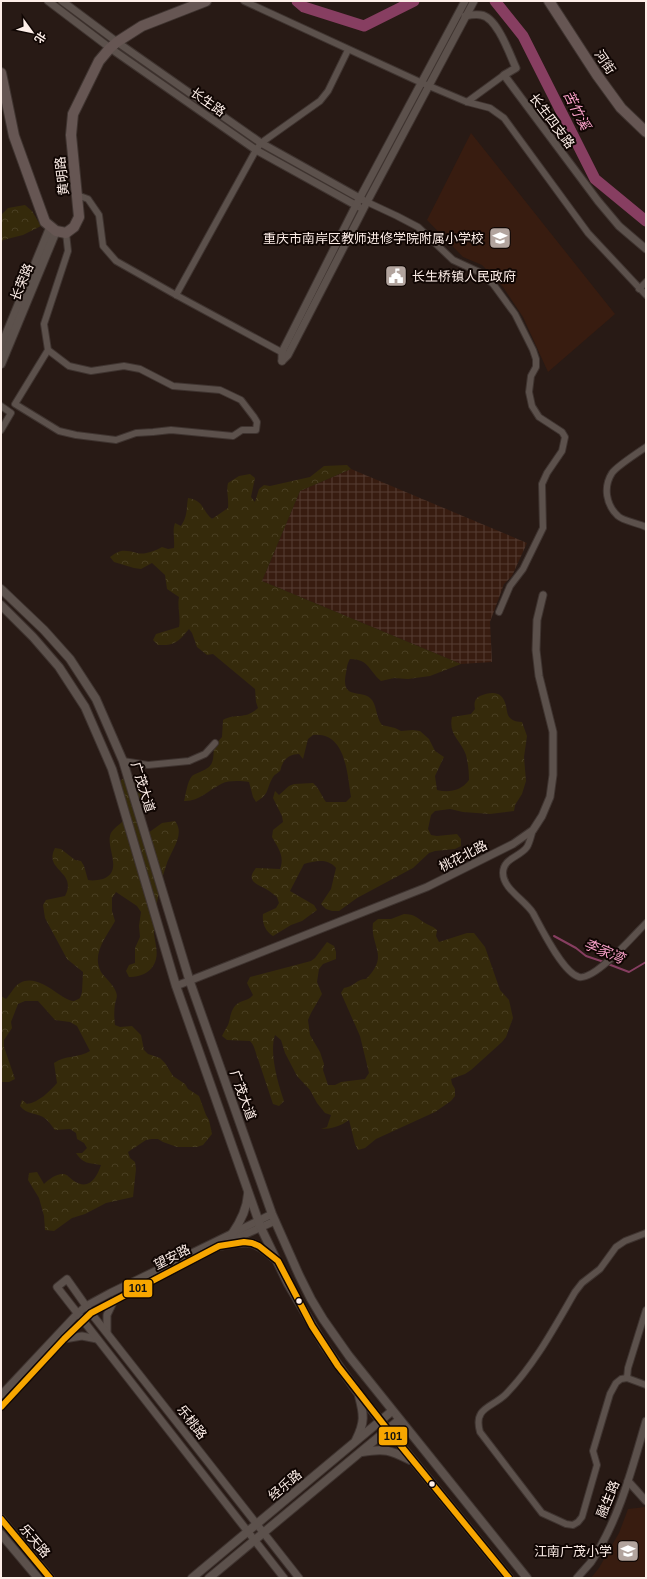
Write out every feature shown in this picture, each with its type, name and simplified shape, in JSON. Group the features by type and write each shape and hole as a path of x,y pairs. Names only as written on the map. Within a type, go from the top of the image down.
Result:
{"highway":[{"name":"黄明路","path":"58,230 74,227 79,217 71,135 73,114 99,61 113,45 142,26 206,1"},
{"name":"河街","path":"549,1 621,108 646,132"},
{"path":"1,73 14,136 45,222 58,230"}],"main road":[{"name":"长荣路","path":"1,347 58,230"},
{"name":"长荣路","path":"1,364 58,230"},
{"name":"广茂大道","path":"1,589 44,630 70,659 96,699 123,761 190,982 274,1218 299,1275 323,1319 349,1356 527,1578"},
{"name":"广茂大道","path":"1,605 33,637 59,667 85,707 112,769 176,986 260,1224 291,1289 316,1332 358,1393 509,1578"},
{"path":"232,1234 241,1221 247,1203 248,1191"},
{"path":"219,1246 244,1242 252,1243 260,1246 278,1261"},
{"path":"354,1444 362,1427 363,1412 358,1393"},
{"name":"经乐路","path":"192,1578 392,1411"},
{"name":"经乐路","path":"209,1578 399,1420"},
{"path":"361,1452 379,1449 394,1452 414,1462"},
{"path":"446,1502 445,1494 448,1490 458,1492"},
{"name":"乐天路","path":"1,1519 50,1578"},
{"name":"乐天路","path":"1,1534 38,1578"}],"street":[{"name":"长生路","path":"48,1 261,143 364,200"},
{"name":"长生路","path":"62,1 113,45 256,150 363,209"},
{"path":"244,1 425,85 467,102 490,108 504,118 588,233 646,295"},
{"path":"425,85 464,2"},
{"path":"285,353 363,209 364,200 425,85 473,4"},
{"path":"465,16 482,15 488,17 496,26 516,68 467,102"},
{"path":"176,296 256,150 261,143 320,101 328,91 348,50"},
{"name":"长生四支路","path":"504,75 598,201 619,226 646,250"},
{"path":"77,195 88,199 99,215 103,246 116,260 176,296 285,353"},
{"path":"285,353 356,205 364,200"},
{"path":"364,200 418,227 453,260 479,272 493,284 515,314 535,355 536,367 531,376 529,392 532,406 539,418 562,432 565,437 562,451 547,473 542,484 543,528 522,569 510,586 499,612"},
{"path":"48,350 69,366 91,371 124,366 140,369 173,386 220,390 241,400 257,422 256,430 242,430 233,436 171,430 136,433 116,440 59,431 15,404 48,350 44,324 68,251 58,230"},
{"path":"639,289 646,282"},
{"path":"1,406 11,413 1,430"},
{"path":"646,447 612,473 606,489 608,501 618,516 628,521 637,522 646,527"},
{"name":"桃花北路","path":"176,986 190,982 427,887 513,844 533,830 542,816 550,797 553,775 553,732 539,676 536,650 537,620 543,595"},
{"path":"123,761 148,766 189,761 205,754 215,743"},
{"path":"533,830 526,848 506,862 503,871 504,882 529,907 562,963 572,973 579,977 589,975 616,955 646,922"},
{"name":"望安路","path":"1,1395 86,1306 232,1234 274,1218"},
{"name":"望安路","path":"1,1408 64,1339 91,1314 114,1300 260,1224"},
{"path":"646,1233 616,1246 600,1269 582,1283 575,1292 539,1355 506,1395 486,1408 479,1415 478,1423 480,1432 542,1513 566,1524 573,1525 582,1518 597,1466 593,1451 610,1394 616,1383 621,1379 627,1378 646,1385"},
{"name":"乐桃路","path":"284,1578 82,1321 57,1287 67,1280 91,1314 299,1578"},
{"path":"106,1332 107,1315 114,1300"},
{"path":"627,1378 628,1368 646,1310"},
{"path":"64,1339 82,1336 97,1339"},
{"name":"融生路","path":"577,1578 591,1562 610,1526 628,1481 646,1421"},
{"path":"628,1481 646,1501"}],"shaded area":[{"name":"重庆市南岸区教师进修学院附属小学校","path":"471,133 615,314 548,372 523,317 503,287 482,265 463,257 427,220"},
{"path":"351,469 527,543 512,576 504,584 490,622 492,662 461,664 262,581 300,491"},
{"name":"江南广茂小学","path":"645,1507 646,1578 591,1578 599,1568 619,1533 628,1509"}],"green space":[{"path":"25,205 32,211 41,226 23,235 3,240 1,244 1,215 8,208"},
{"path":"347,465 351,469 300,491 262,581 461,664 430,676 408,679 394,678 381,681 365,663 361,661 350,659 347,667 345,682 346,688 353,693 363,695 372,700 382,725 401,731 420,731 429,739 435,751 444,757 435,776 437,790 450,791 459,789 469,780 466,755 453,733 451,723 452,717 471,714 475,709 476,700 480,696 489,693 500,695 505,701 510,718 522,722 527,736 524,757 526,781 522,794 515,805 514,811 490,814 463,812 450,809 435,811 431,815 428,829 431,835 437,836 457,834 461,839 461,846 455,849 429,853 413,868 357,898 339,911 326,909 321,904 331,889 336,868 329,863 321,861 304,864 290,891 314,905 317,910 302,921 291,925 273,936 268,932 265,926 263,914 276,908 279,903 277,897 256,884 252,879 252,876 256,868 280,869 282,860 280,852 272,837 273,830 283,822 282,816 273,798 275,791 279,795 289,786 294,784 313,783 326,802 346,802 351,797 343,756 332,740 324,736 313,735 308,739 303,759 299,754 291,755 287,758 283,762 280,771 273,777 266,794 256,802 249,782 239,781 224,783 199,798 184,801 192,776 205,770 211,765 214,755 214,746 222,737 223,720 249,714 258,708 255,689 213,654 207,655 197,647 189,629 173,644 158,645 153,640 156,634 179,627 179,597 167,589 165,575 152,563 141,569 134,568 114,562 110,557 123,551 146,553 162,547 168,549 174,548 174,526 175,523 181,526 183,522 186,515 188,498 200,503 212,519 228,508 228,483 239,476 250,474 255,478 251,497 255,502 259,489 264,485 270,486 310,477 324,466"},
{"path":"125,777 136,782 143,793 146,805 143,813 143,819 148,833 162,823 175,821 179,832 166,866 156,908 154,932 157,956 154,964 146,973 129,977 126,971 129,965 135,963 135,948 140,937 139,926 141,912 137,906 116,892 112,898 112,911 115,921 101,945 98,965 101,972 113,986 117,994 114,1011 115,1025 120,1027 132,1026 141,1035 144,1050 148,1054 160,1058 173,1076 199,1096 209,1120 212,1134 203,1145 197,1147 177,1147 158,1139 146,1140 128,1152 130,1158 135,1162 136,1169 133,1197 106,1203 85,1214 72,1218 54,1231 45,1230 44,1216 39,1198 28,1180 29,1173 37,1172 44,1184 59,1174 64,1174 79,1184 84,1184 95,1178 101,1165 87,1162 79,1157 76,1153 82,1153 87,1148 84,1143 77,1139 76,1133 70,1129 55,1130 45,1118 25,1111 20,1106 22,1100 27,1104 40,1099 57,1083 54,1063 58,1060 81,1055 90,1051 77,1026 70,1022 55,1020 38,1001 25,1001 18,1004 11,1022 12,1028 4,1040 4,1047 15,1079 9,1082 1,1082 1,996 6,999 18,984 28,981 35,981 43,984 69,1000 74,1001 80,998 82,992 83,972 67,959 45,918 43,905 46,900 65,896 68,888 67,881 53,862 55,848 61,849 75,860 81,861 88,880 103,879 109,876 113,866 110,836 113,830 122,822 120,781"},
{"path":"404,914 418,918 436,929 436,936 439,942 467,933 474,933 485,947 500,990 509,1000 513,1018 506,1037 502,1042 471,1070 451,1079 455,1089 455,1096 451,1101 435,1112 376,1139 365,1148 358,1150 349,1120 336,1127 321,1129 327,1127 331,1115 325,1113 317,1103 310,1090 297,1076 285,1053 281,1040 275,1035 273,1042 277,1077 284,1101 279,1106 273,1104 252,1043 250,1041 227,1040 222,1036 235,1006 253,995 247,983 250,977 311,961 327,942 334,946 336,959 323,964 319,969 317,982 322,994 308,1020 310,1035 320,1052 324,1064 323,1070 328,1085 365,1079 369,1073 360,1036 341,993 344,988 360,980 366,979 377,964 378,957 373,923 378,919 391,919"}],"waterway":[{"name":"苦竹溪","path":"297,1 304,7 364,26 414,1"},
{"name":"苦竹溪","path":"495,1 523,36 595,179 646,221"},
{"name":"李家湾","path":"554,936 576,948 586,956 604,962"},
{"name":"李家湾","path":"608,964 629,972 646,962"}],"transit line":[{"name":"101","path":"1,1407 64,1339 91,1313 219,1246 244,1242 252,1243 259,1246 278,1261 312,1326 338,1366 388,1430 509,1578"},
{"name":"101","path":"1,1519 50,1578"}],"place":[{"name":"重庆市南岸区教师进修学院附属小学校","path":"500,238"},
{"name":"长生桥镇人民政府","path":"396,276"},
{"name":"江南广茂小学","path":"628,1551"}]}
